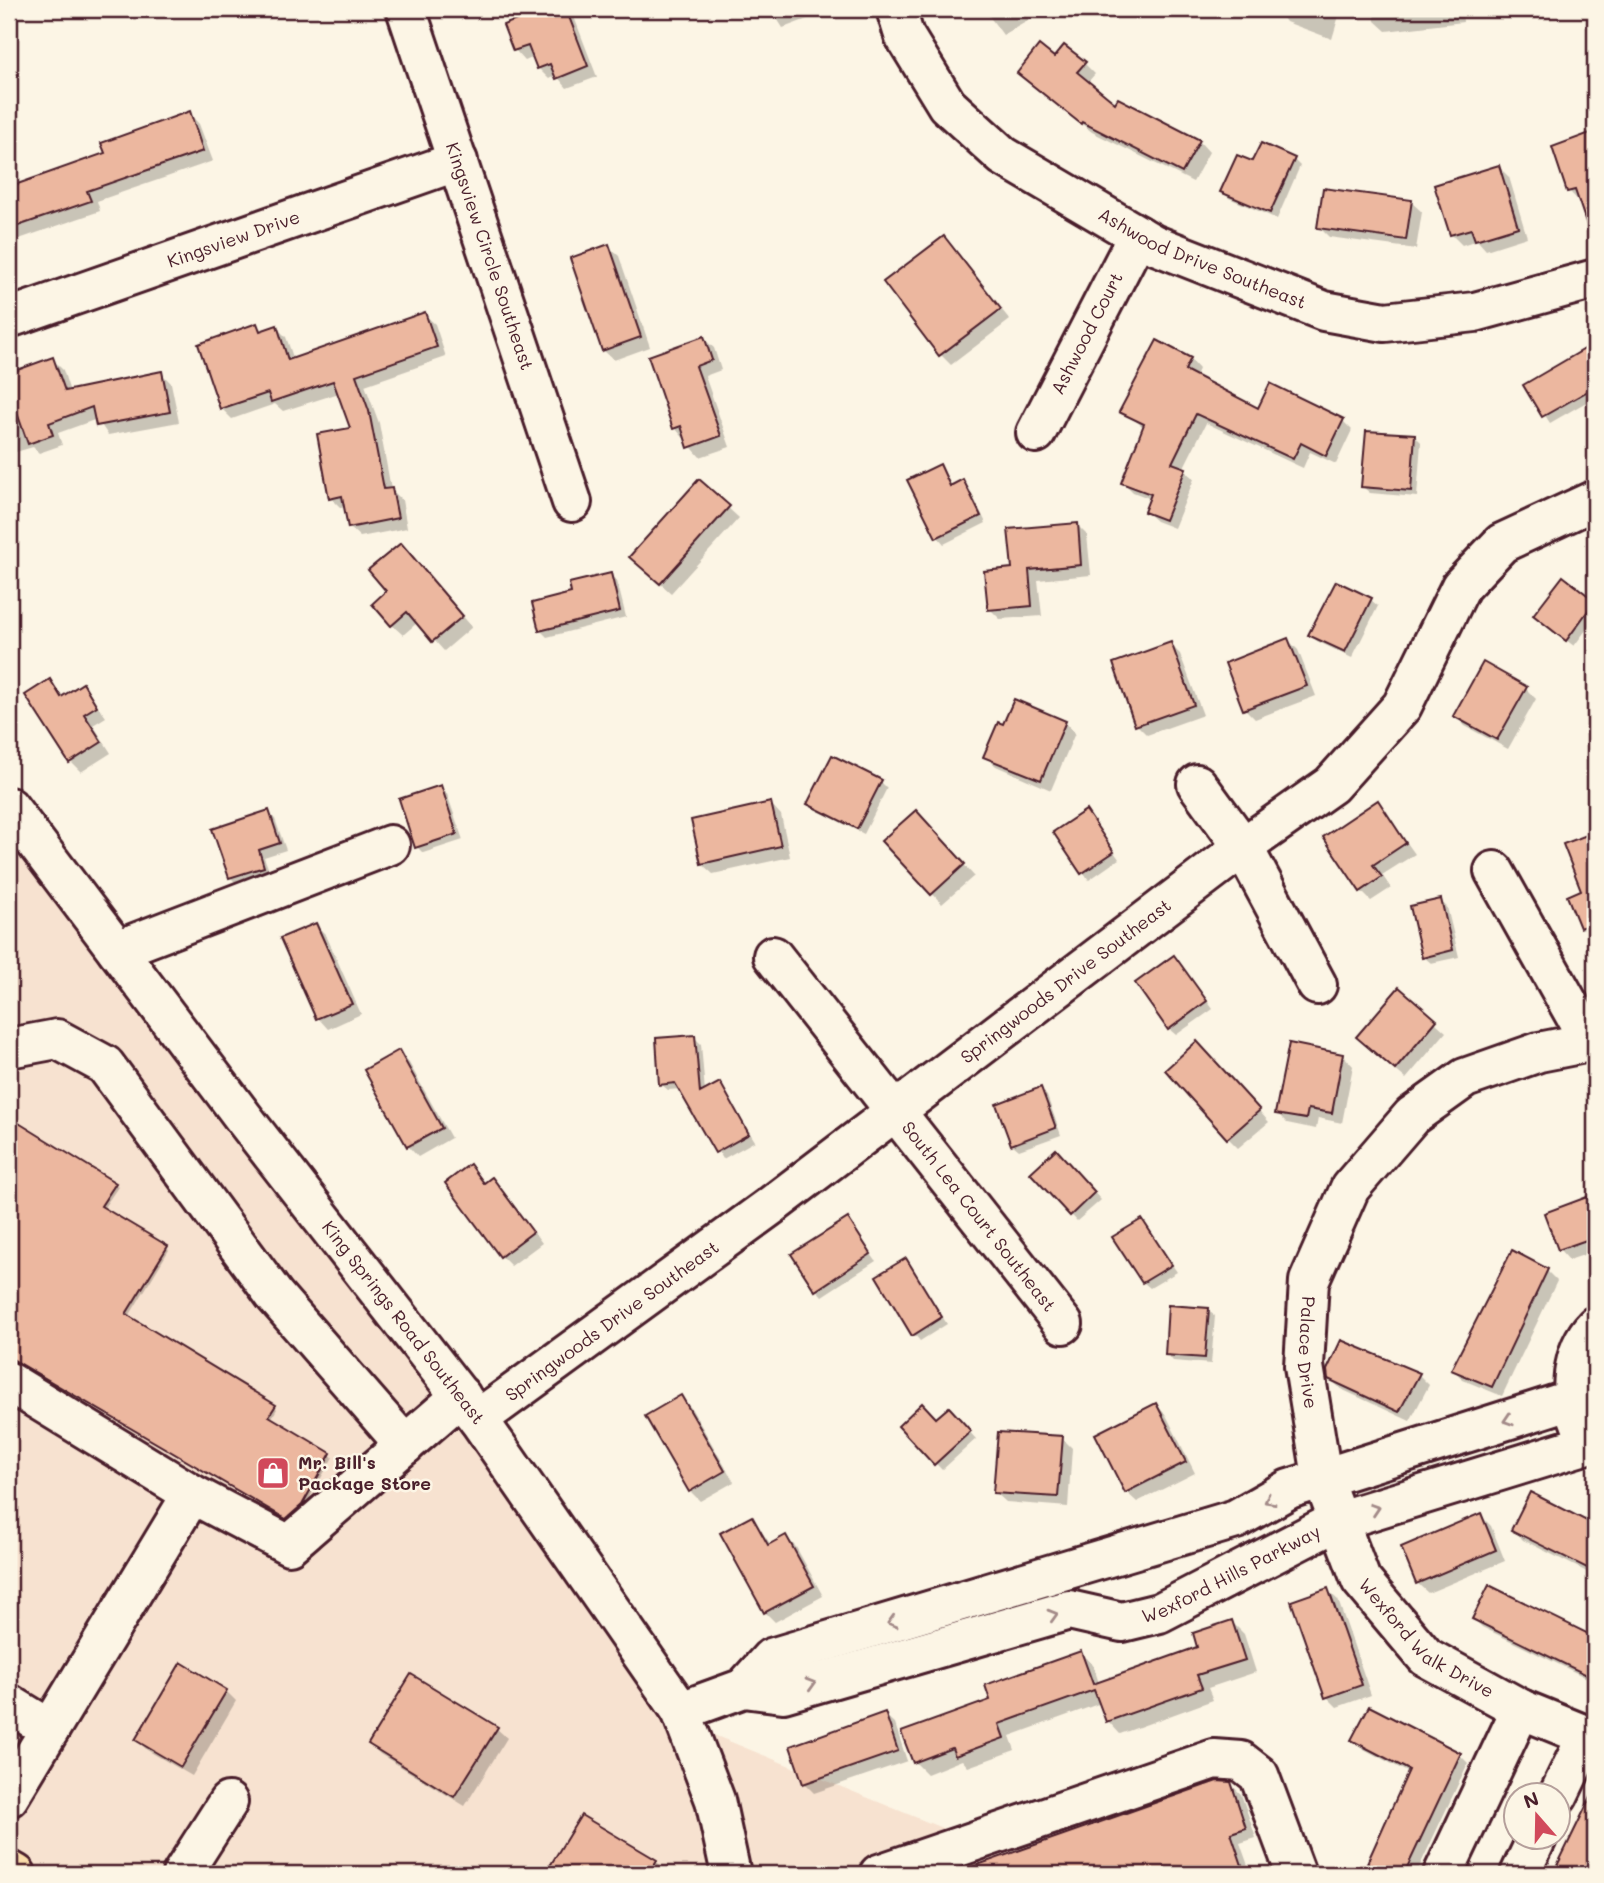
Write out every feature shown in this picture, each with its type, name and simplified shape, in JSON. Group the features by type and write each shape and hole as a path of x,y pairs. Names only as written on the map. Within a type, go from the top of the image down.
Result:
{"main road":[{"path":"9,1870 16,1874"}],"street":[{"name":"Kingsview Circle Southeast","path":"406,9 572,502"},
{"name":"Ashwood Drive Southeast","path":"897,9 904,34 947,105 1003,156 1138,235 1324,311 1385,322 1475,312 1595,279"},
{"name":"Kingsview Drive","path":"9,318 458,161"},
{"name":"Ashwood Court","path":"1036,433 1138,235"},
{"name":"Springwoods Drive Southeast","path":"192,1494 289,1545 405,1445 469,1407 772,1205 1243,847 1331,785 1402,706 1461,586 1502,543 1595,500"},
{"path":"1197,784 1243,847 1317,985"},
{"name":"King Springs Road Southeast","path":"9,807 469,1407 681,1711 715,1800 724,1872"},
{"path":"117,950 390,845"},
{"path":"1494,871 1592,1041"},
{"name":"South Lea Court Southeast","path":"773,956 1063,1324"},
{"path":"9,1048 57,1039 105,1065 275,1296 405,1445"},
{"name":"Palace Drive","path":"1322,1477 1304,1366 1309,1281 1350,1188 1412,1116 1465,1078 1539,1052 1592,1041"},
{"name":"Wexford Hills Parkway","path":"681,1711 744,1688 783,1693 1069,1610 1122,1622 1159,1613 1338,1521 1593,1445 1579,1422 1573,1399 1576,1362 1595,1326"},
{"path":"9,1382 192,1494 9,1797"},
{"name":"Wexford Hills Parkway","path":"744,1688 771,1658 1236,1519 1289,1489 1322,1477 1573,1399"},
{"name":"Wexford Walk Drive","path":"1322,1477 1361,1580 1426,1657 1521,1709 1591,1738"},
{"path":"940,1608 951,1643"},
{"path":"9,1704 50,1729"},
{"path":"1443,1874 1521,1709"},
{"path":"1566,1782 1591,1738"},
{"path":"879,1874 1214,1759 1241,1761 1259,1775 1296,1874"},
{"path":"182,1874 228,1802"},
{"path":"1520,1874 1530,1852"}],"shaded area":[{"path":"9,829 687,1724 1055,1874 9,1874"}],"building":[{"path":"546,9 566,9 588,66 556,79 550,64 537,69 528,46 513,51 503,25"},
{"path":"1039,45 1054,57 1064,45 1086,62 1077,72 1115,103 1118,98 1200,140 1182,173 1082,122 1081,124 1017,73"},
{"path":"190,111 203,151 87,191 91,201 9,229 9,187 105,153 101,143"},
{"path":"1590,133 1595,147 1595,239 1592,240 1575,190 1567,192 1552,147"},
{"path":"1261,143 1295,158 1270,213 1220,192 1237,155 1252,161"},
{"path":"1499,165 1518,227 1475,240 1471,229 1450,235 1434,185"},
{"path":"1323,188 1412,200 1406,240 1317,228"},
{"path":"944,236 1001,309 939,356 883,282"},
{"path":"609,244 641,337 602,351 570,258"},
{"path":"425,312 437,347 356,375 369,411 384,489 392,488 398,518 348,528 342,496 329,499 317,434 350,428 333,381 271,402 268,393 220,409 198,344 257,323 260,331 277,325 288,360"},
{"path":"704,336 712,360 696,366 721,436 688,448 681,426 673,429 648,356"},
{"path":"1157,340 1191,358 1185,370 1258,408 1270,383 1344,419 1326,456 1301,443 1293,459 1196,414 1172,463 1186,468 1165,520 1144,512 1151,494 1121,483 1144,424 1119,412"},
{"path":"1595,343 1595,387 1542,417 1523,385"},
{"path":"53,357 65,391 162,371 170,412 96,426 92,407 49,423 53,435 28,444 9,390 9,373"},
{"path":"1366,431 1415,434 1411,491 1361,487"},
{"path":"940,464 950,486 963,479 981,516 936,538 907,480"},
{"path":"699,479 730,506 660,584 629,557"},
{"path":"1078,523 1081,565 1029,570 1032,606 988,610 984,571 1012,568 1008,529"},
{"path":"401,543 463,616 432,642 407,612 391,626 372,604 386,591 368,570"},
{"path":"611,573 620,611 539,631 532,603 571,593 569,583"},
{"path":"1563,576 1595,601 1566,641 1533,615"},
{"path":"1336,581 1372,598 1345,652 1308,635"},
{"path":"1288,638 1307,686 1243,710 1225,663"},
{"path":"1171,642 1194,705 1135,726 1113,663"},
{"path":"1483,662 1527,687 1497,740 1453,716"},
{"path":"50,679 61,697 83,683 97,706 84,714 102,742 69,763 25,695"},
{"path":"1014,699 1066,721 1041,780 983,757 998,722 1003,724"},
{"path":"832,755 882,780 857,829 807,804"},
{"path":"441,785 457,834 415,848 399,799"},
{"path":"1378,800 1406,843 1373,865 1382,877 1360,892 1323,837"},
{"path":"771,802 781,846 701,864 691,820"},
{"path":"269,810 280,843 259,850 264,867 229,878 212,829"},
{"path":"916,810 965,864 931,895 881,841"},
{"path":"1086,810 1114,852 1081,874 1053,832"},
{"path":"1595,832 1595,922 1580,928 1567,896 1581,890 1563,844"},
{"path":"1441,899 1453,950 1422,958 1410,906"},
{"path":"316,923 352,1004 316,1019 280,938"},
{"path":"1174,955 1207,1001 1168,1030 1135,983"},
{"path":"1399,987 1437,1020 1395,1070 1356,1037"},
{"path":"695,1035 700,1093 720,1082 749,1134 715,1153 675,1083 659,1085 656,1038"},
{"path":"1197,1041 1260,1110 1227,1139 1165,1070"},
{"path":"1289,1043 1343,1054 1332,1113 1308,1109 1306,1119 1275,1114"},
{"path":"399,1050 442,1128 407,1147 364,1070"},
{"path":"1041,1087 1056,1128 1011,1145 996,1104"},
{"path":"9,1117 116,1183 101,1206 168,1246 126,1314 276,1405 269,1416 331,1453 302,1505 286,1519 9,1357"},
{"path":"1056,1149 1095,1192 1070,1216 1030,1173"},
{"path":"470,1164 484,1183 492,1177 533,1232 500,1257 445,1183"},
{"path":"1595,1194 1595,1237 1558,1250 1544,1213"},
{"path":"848,1218 871,1254 815,1291 791,1254"},
{"path":"1142,1219 1172,1265 1142,1283 1112,1237"},
{"path":"1512,1250 1548,1269 1492,1387 1451,1370"},
{"path":"906,1258 942,1317 912,1336 876,1276"},
{"path":"1168,1305 1209,1308 1205,1358 1165,1355"},
{"path":"1341,1340 1420,1373 1399,1412 1328,1379 1327,1370"},
{"path":"681,1395 725,1471 689,1492 645,1416"},
{"path":"922,1403 936,1418 949,1407 971,1431 934,1465 898,1426"},
{"path":"1156,1403 1186,1462 1125,1493 1095,1434"},
{"path":"998,1432 1063,1436 1058,1497 993,1493"},
{"path":"1530,1492 1595,1525 1595,1572 1511,1530"},
{"path":"1481,1513 1496,1550 1416,1584 1401,1547"},
{"path":"752,1516 768,1545 786,1535 814,1586 764,1613 720,1533"},
{"path":"1489,1585 1595,1637 1595,1679 1472,1619"},
{"path":"1328,1588 1362,1685 1325,1698 1291,1601"},
{"path":"1232,1620 1245,1660 1197,1675 1202,1688 1106,1722 1094,1690 999,1724 1004,1738 955,1756 952,1748 913,1763 901,1732 990,1700 985,1685 1081,1651 1093,1684 1197,1647 1193,1633"},
{"path":"181,1662 227,1690 181,1767 135,1740"},
{"path":"411,1674 498,1727 454,1797 368,1744"},
{"path":"1369,1706 1461,1753 1404,1874 1393,1874 1367,1863 1409,1770 1351,1740"},
{"path":"885,1712 898,1751 803,1784 790,1746"},
{"path":"1217,1781 1231,1782 1246,1828 1231,1833 1245,1874 952,1874"},
{"path":"1595,1788 1595,1874 1553,1874 1564,1852 1572,1852 1572,1835"},
{"path":"581,1815 657,1860 648,1874 545,1874"}],"place":[{"name":"Mr. Bill's Package Store","path":"273,1473"}]}
